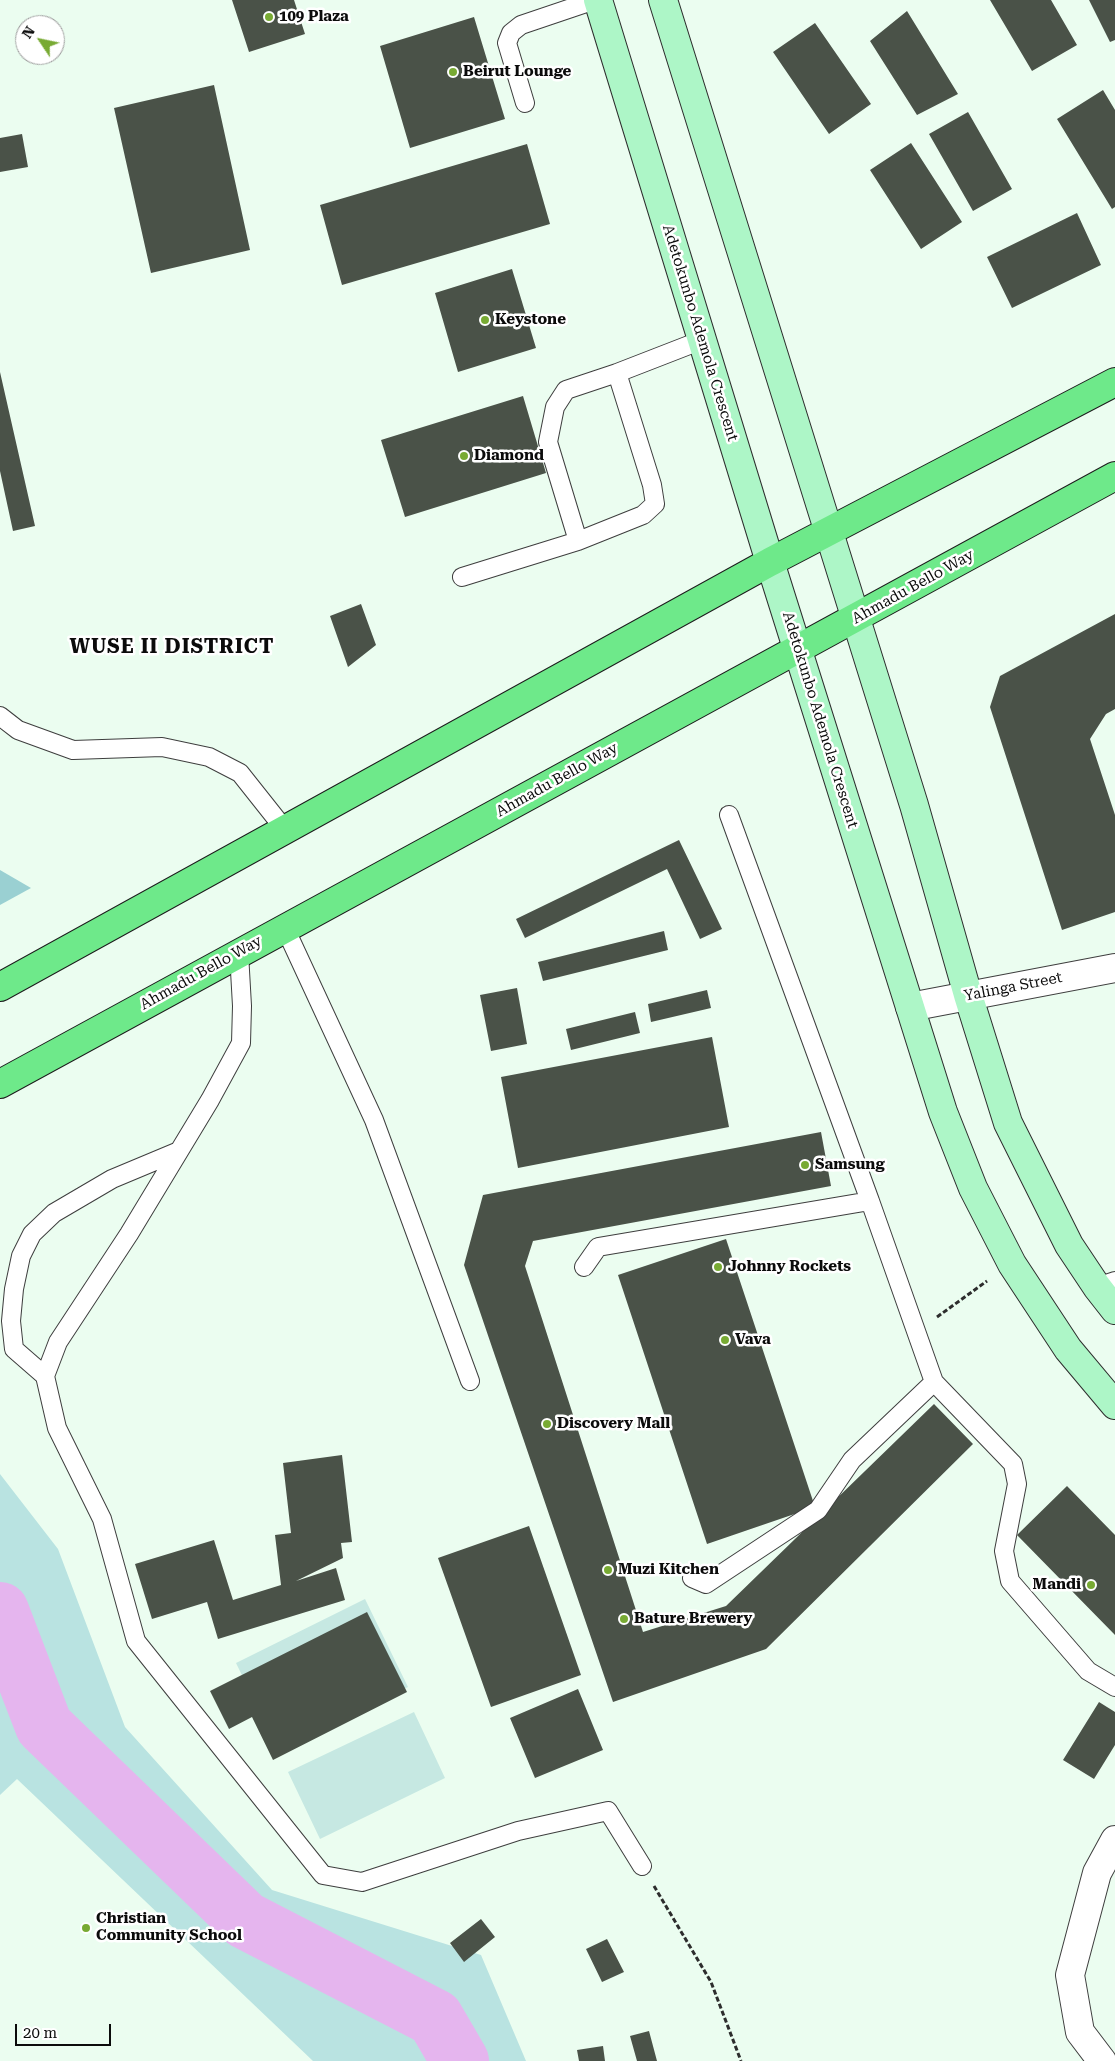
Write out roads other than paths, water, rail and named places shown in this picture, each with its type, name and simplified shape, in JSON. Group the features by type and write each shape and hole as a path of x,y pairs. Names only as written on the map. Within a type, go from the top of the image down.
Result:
{"main road":[{"name":"Adetokunbo Ademola Crescent","path":"597,0 770,562 950,1129 974,1188 1012,1264 1068,1349 1115,1405"},
{"path":"663,0 914,806 968,995 1008,1123 1064,1236 1106,1284 1115,1310"},
{"path":"0,987 286,831 770,562 1115,382"},
{"name":"Ahmadu Bello Way","path":"0,1084 1115,476"}],"street":[{"name":"Yalinga Street","path":"910,1007 1115,968"},
{"path":"1102,2061 1080,2032 1070,1975 1097,1873 1115,1840"}],"lane":[{"path":"526,103 507,43 511,33 521,25 597,0"},
{"path":"578,541 548,442 555,407 566,390 702,340"},
{"path":"462,577 578,541 642,515 655,504 652,485 617,372"},
{"path":"0,716 18,730 73,750 162,747 209,757 240,773 286,831"},
{"path":"729,815 934,1382 1013,1464 1017,1484 1004,1551 1010,1580 1088,1672 1115,1687"},
{"path":"285,928 374,1120 470,1381"},
{"path":"239,953 242,1006 240,1043 179,1151 129,1234 58,1342 45,1376 57,1428 102,1520 136,1642 323,1875 362,1882 518,1831 608,1811 642,1866"},
{"path":"45,1376 14,1349 11,1321 14,1289 21,1256 32,1234 54,1213 112,1180 179,1151"},
{"path":"584,1267 598,1247 870,1201"},
{"path":"692,1578 706,1584 818,1510 852,1460 934,1382"}],"waterway":[{"path":"0,1611 44,1726 245,1920 435,2018 460,2061"}],"place":[{"name":"109 Plaza","path":"269,17"},
{"name":"Beirut Lounge","path":"453,72"},
{"name":"Keystone","path":"485,320"},
{"name":"Diamond","path":"464,456"},
{"name":"Samsung","path":"805,1165"},
{"name":"Johnny Rockets","path":"718,1267"},
{"name":"Vava","path":"725,1340"},
{"name":"Discovery Mall","path":"547,1424"},
{"name":"Muzi Kitchen","path":"608,1570"},
{"name":"Mandi","path":"1091,1585"},
{"name":"Bature Brewery","path":"624,1619"},
{"name":"Christian Community School","path":"86,1928"}],"district":[{"name":"WUSE II DISTRICT","path":"172,647"}]}
